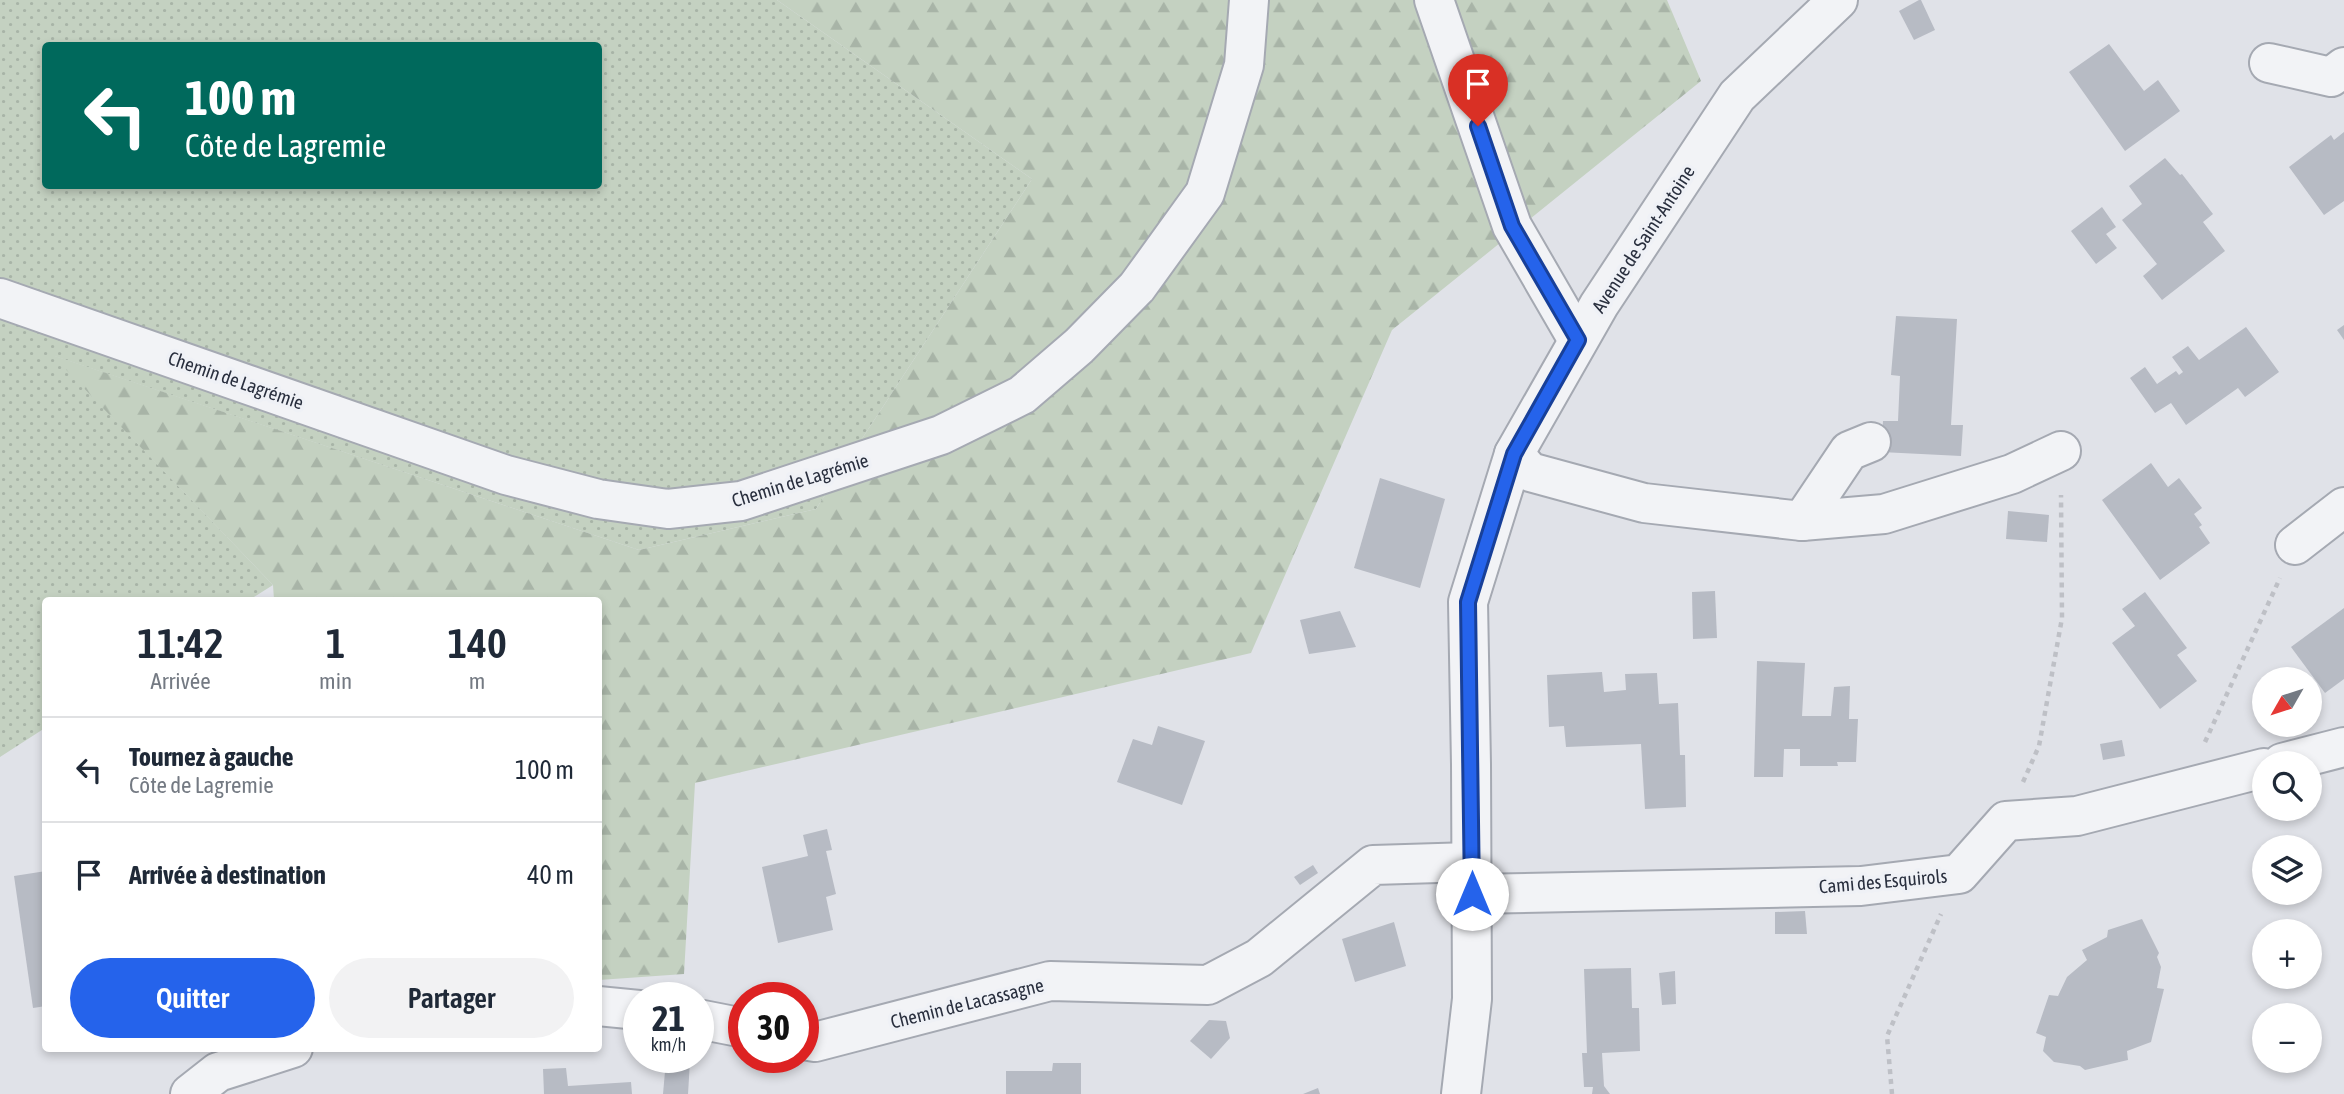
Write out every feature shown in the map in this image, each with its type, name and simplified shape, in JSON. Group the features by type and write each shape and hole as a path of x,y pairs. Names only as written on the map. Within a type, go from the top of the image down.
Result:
{"street":[{"name":"Chemin de Lagrémie","path":"0,298 506,475 598,499 668,509 741,501 941,435 1022,395 1079,346 1137,287 1205,193 1244,65 1249,0"},
{"path":"1434,0 1512,226 1578,340"},
{"name":"Avenue de Saint-Antoine","path":"1461,1094 1472,999 1468,602 1514,454 1606,293 1737,96 1838,0"},
{"path":"2269,63 2331,76 2344,66"},
{"path":"1802,521 1849,451 1871,442"},
{"path":"1514,454 1530,471 1644,503 1802,521 1884,514 2012,474 2061,451"},
{"path":"2295,545 2344,507"},
{"path":"2322,753 2344,747"},
{"path":"2006,821 2077,816 2252,771"},
{"name":"Cami des Esquirols","path":"1471,878 1861,886 1959,874 2006,821"},
{"name":"Chemin de Lacassagne","path":"819,1041 1050,981 1208,985 1259,958 1373,865 1471,878"},
{"path":"602,1006 623,1008"},
{"path":"190,1094 218,1072 280,1052"}],"path":[{"path":"2006,821 2039,746 2062,618 2061,451"},
{"path":"2184,789 2295,545"},
{"path":"1892,1094 1887,1036 1959,874"}],"green space":[{"path":"0,0 777,0 1032,179 816,509 639,550 54,356 273,585 254,597 42,597 42,730 0,757"},
{"path":"777,0 1667,0 1701,81 1392,330 1251,653 695,783 684,974 602,980 602,597 274,597 273,585 52,355 639,550 816,509 1032,179"}],"building":[{"path":"1919,0 1935,30 1914,40 1899,11"},
{"path":"2109,44 2144,91 2158,80 2180,111 2125,151 2069,72"},
{"path":"2344,132 2344,201 2324,215 2289,167 2331,135 2334,140"},
{"path":"2165,158 2182,174 2213,214 2203,222 2225,251 2162,300 2143,276 2157,264 2122,220 2142,204 2129,186"},
{"path":"2102,207 2116,227 2106,234 2117,248 2096,264 2071,231"},
{"path":"1896,316 1957,319 1951,425 1963,425 1961,456 1881,452 1883,421 1898,421 1900,376 1891,375"},
{"path":"2344,325 2344,340 2337,330"},
{"path":"2246,327 2279,372 2245,397 2238,388 2186,425 2171,403 2155,413 2130,378 2145,367 2157,384 2176,371 2179,375 2183,372 2172,357 2188,346 2199,360"},
{"path":"2151,463 2168,487 2179,478 2202,508 2194,514 2210,543 2160,580 2102,500"},
{"path":"1380,478 1445,499 1420,588 1354,568"},
{"path":"2008,511 2049,515 2047,542 2006,539"},
{"path":"1715,591 1717,638 1693,639 1692,592"},
{"path":"2145,592 2187,648 2177,655 2197,681 2160,709 2112,643 2135,626 2122,609"},
{"path":"2344,608 2344,679 2325,693 2322,689 2322,667 2306,667 2291,647"},
{"path":"1340,611 1356,647 1309,654 1300,620"},
{"path":"1757,661 1805,663 1802,716 1831,716 1834,687 1850,686 1849,719 1858,719 1856,762 1837,762 1838,766 1800,766 1800,749 1784,749 1783,777 1754,777"},
{"path":"1602,672 1604,692 1626,690 1625,674 1657,673 1659,704 1678,703 1680,755 1685,755 1686,807 1645,809 1641,744 1566,747 1564,726 1549,727 1547,675"},
{"path":"1158,726 1205,741 1182,805 1117,782 1133,739 1152,745"},
{"path":"2122,740 2125,756 2103,760 2100,744"},
{"path":"827,829 832,850 826,851 836,894 826,897 833,930 778,943 762,867 808,856 803,835"},
{"path":"1313,865 1318,873 1300,885 1294,877"},
{"path":"42,872 42,1007 33,1008 14,876"},
{"path":"1805,911 1807,934 1775,934 1775,912"},
{"path":"2142,919 2159,953 2157,957 2161,967 2157,988 2164,989 2151,1042 2127,1051 2128,1060 2085,1070 2080,1066 2054,1062 2043,1051 2046,1037 2036,1033 2049,995 2058,996 2067,977 2087,960 2082,950 2107,937 2108,930"},
{"path":"1394,922 1406,966 1355,982 1342,939"},
{"path":"1631,968 1632,1008 1639,1008 1640,1051 1602,1053 1604,1086 1610,1094 1592,1094 1593,1087 1584,1087 1582,1053 1587,1053 1584,969"},
{"path":"1675,971 1676,1004 1662,1005 1659,973"},
{"path":"1209,1020 1226,1021 1230,1038 1211,1059 1190,1041"},
{"path":"1053,1063 1081,1063 1081,1094 1006,1094 1006,1071 1052,1071"},
{"path":"566,1068 568,1086 631,1082 632,1094 544,1094 543,1069"},
{"path":"665,1073 689,1073 688,1094 663,1094"},
{"path":"1318,1088 1320,1094 1303,1094"}],"route":[{"path":"1472,894 1468,602 1514,454 1578,340 1512,226 1478,126"}]}
